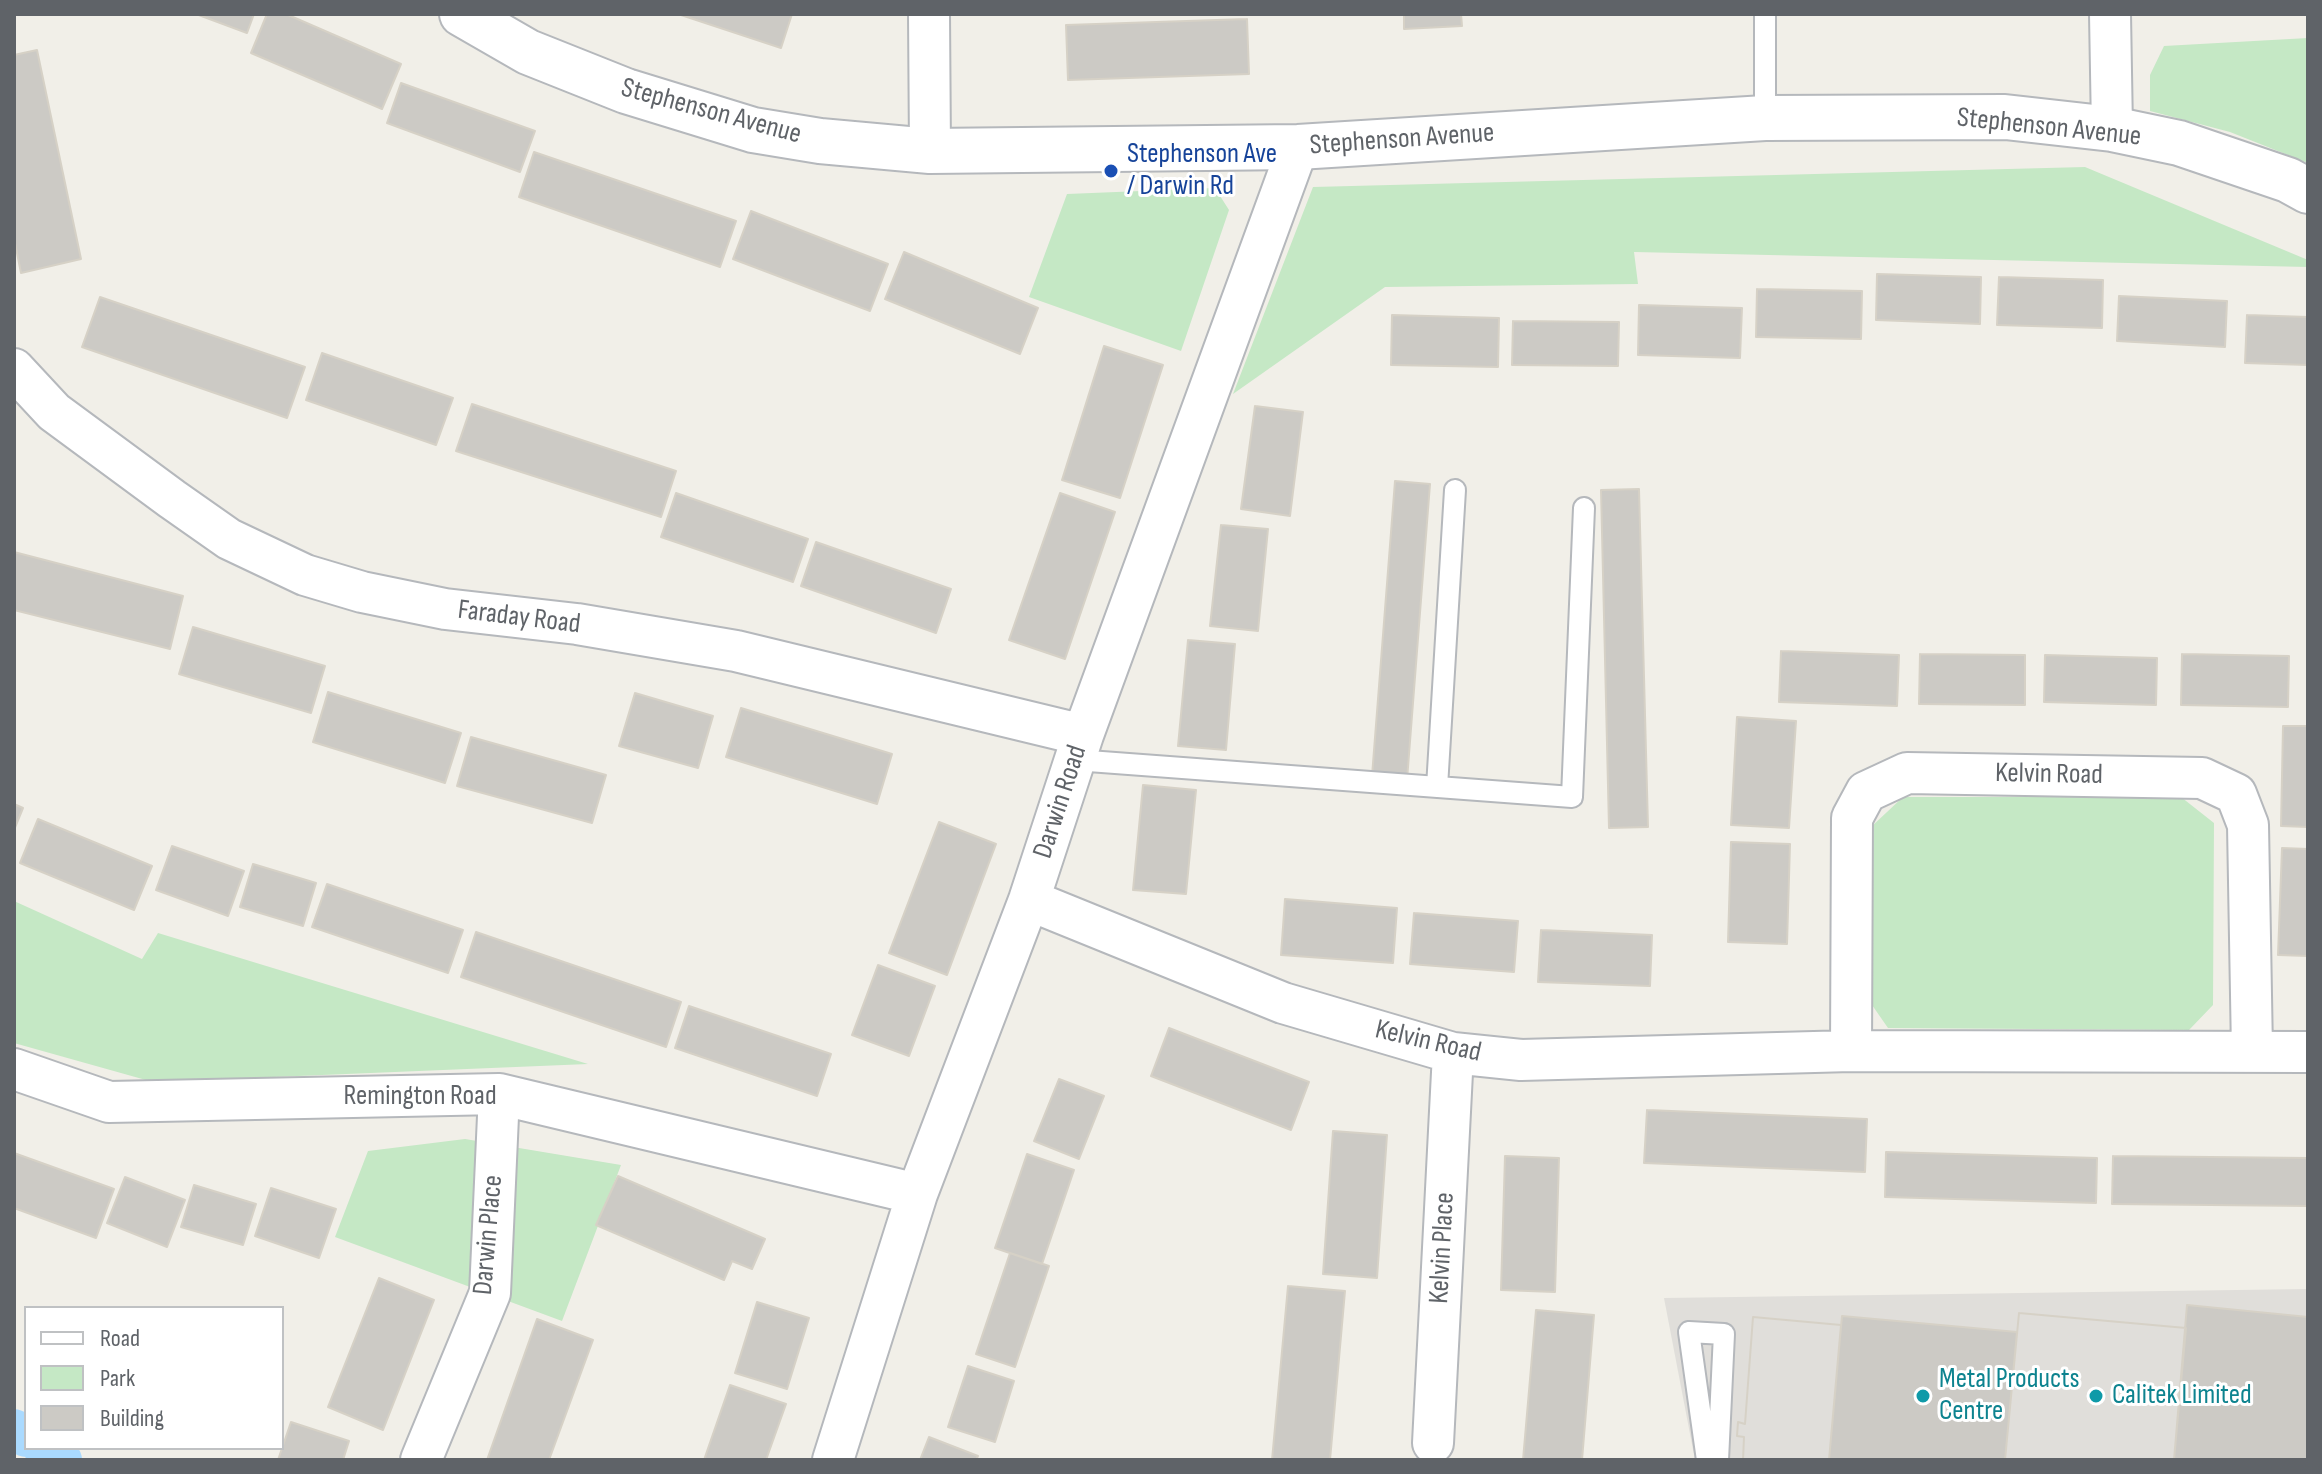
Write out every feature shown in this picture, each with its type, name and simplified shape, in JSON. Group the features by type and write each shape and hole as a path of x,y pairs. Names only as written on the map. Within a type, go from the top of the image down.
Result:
{"street":[{"name":"Stephenson Avenue","path":"462,14 528,52 612,85 753,130 820,141 930,151 1298,147 1765,118 2005,117 2112,129 2179,143 2288,180 2308,191"},
{"path":"929,14 930,151"},
{"path":"2110,14 2112,129"},
{"name":"Darwin Road","path":"833,1460 917,1194 1029,900 1079,747 1298,147"},
{"name":"Faraday Road","path":"14,369 54,412 172,499 229,539 305,575 362,592 445,609 577,624 736,651 1079,747"},
{"name":"Kelvin Road","path":"1851,1051 1852,818 1866,792 1907,773 2202,778 2236,794 2248,825 2252,1051"},
{"name":"Kelvin Road","path":"1029,900 1283,1003 1453,1053 1521,1060 1851,1051 2308,1052"},
{"name":"Kelvin Place","path":"1433,1443 1453,1053"},
{"name":"Remington Road","path":"14,1069 109,1102 499,1094 917,1194"},
{"name":"Darwin Place","path":"421,1460 490,1293 499,1094"}],"lane":[{"path":"1765,14 1765,118"},
{"path":"1437,787 1455,490"},
{"path":"1079,747 1437,787 1572,797 1584,508"},
{"path":"1707,1460 1689,1332 1724,1334 1718,1460"}],"shaded area":[{"path":"2308,1289 2308,1460 1695,1460 1664,1298"}],"green space":[{"path":"2308,38 2308,163 2230,132 2150,111 2150,75 2164,46"},
{"path":"2085,167 2308,260 2308,267 1634,252 1638,284 1385,287 1233,394 1313,187"},
{"path":"1215,188 1229,210 1181,351 1029,297 1067,194"},
{"path":"1903,797 2181,797 2214,823 2213,1005 2189,1030 1888,1028 1872,1005 1871,827"},
{"path":"14,901 142,959 158,933 588,1064 153,1082 14,1043"},
{"path":"465,1139 621,1165 562,1321 335,1237 368,1151"}],"building":[{"path":"196,14 254,14 247,33"},
{"path":"267,14 286,14 401,64 382,109 251,53"},
{"path":"678,14 792,14 781,48"},
{"path":"1404,14 1461,14 1462,26 1404,29"},
{"path":"1247,19 1249,74 1068,80 1066,25"},
{"path":"37,50 81,259 21,273 14,238 14,55"},
{"path":"401,83 535,131 520,172 387,123"},
{"path":"534,152 736,221 720,267 519,197"},
{"path":"751,211 888,264 870,311 733,259"},
{"path":"904,252 1038,308 1020,354 885,299"},
{"path":"1877,274 1981,277 1980,324 1876,320"},
{"path":"1999,277 2103,280 2102,328 1997,325"},
{"path":"1757,289 1862,291 1861,339 1756,337"},
{"path":"2119,296 2227,301 2225,347 2117,341"},
{"path":"100,297 305,367 287,418 82,347"},
{"path":"1639,305 1742,308 1740,358 1638,355"},
{"path":"1392,315 1499,318 1498,367 1391,365"},
{"path":"2247,315 2308,317 2308,365 2245,363"},
{"path":"1513,321 1619,322 1618,366 1512,365"},
{"path":"1104,346 1163,365 1120,498 1062,480"},
{"path":"322,353 453,398 436,445 306,400"},
{"path":"472,404 676,471 661,517 456,451"},
{"path":"1255,406 1303,412 1290,516 1241,509"},
{"path":"1395,481 1430,484 1407,780 1372,776"},
{"path":"1639,489 1648,827 1609,828 1601,490"},
{"path":"676,493 808,539 793,582 661,537"},
{"path":"1060,493 1115,512 1065,659 1009,640"},
{"path":"1221,525 1268,529 1258,631 1210,626"},
{"path":"816,542 951,589 936,633 801,586"},
{"path":"14,552 183,596 170,649 14,610"},
{"path":"193,627 325,666 311,713 179,674"},
{"path":"1188,640 1235,644 1226,750 1178,746"},
{"path":"1781,651 1899,655 1897,706 1779,702"},
{"path":"1920,654 2025,655 2025,705 1919,704"},
{"path":"2182,654 2289,656 2288,707 2181,705"},
{"path":"2045,655 2157,658 2156,705 2044,702"},
{"path":"328,692 461,733 445,783 313,742"},
{"path":"635,693 713,716 698,768 619,746"},
{"path":"741,708 892,754 877,804 726,757"},
{"path":"1737,717 1796,721 1789,828 1731,825"},
{"path":"2283,726 2308,726 2308,827 2281,826"},
{"path":"471,737 606,775 592,823 457,786"},
{"path":"1143,785 1196,790 1186,894 1133,890"},
{"path":"14,804 23,808 14,830"},
{"path":"38,819 152,866 134,910 20,863"},
{"path":"939,822 996,844 947,975 889,953"},
{"path":"1731,842 1790,844 1787,944 1728,942"},
{"path":"172,846 244,871 228,916 156,890"},
{"path":"2282,848 2308,849 2308,956 2278,955"},
{"path":"253,864 316,883 303,926 240,907"},
{"path":"327,884 463,930 448,973 312,927"},
{"path":"1285,899 1397,908 1393,963 1281,955"},
{"path":"1414,913 1518,921 1514,972 1410,964"},
{"path":"1541,930 1652,935 1650,986 1538,982"},
{"path":"476,932 681,1002 666,1047 461,977"},
{"path":"878,965 935,986 909,1056 852,1035"},
{"path":"689,1006 831,1054 817,1096 675,1048"},
{"path":"1169,1028 1309,1082 1291,1130 1151,1076"},
{"path":"1059,1079 1104,1096 1079,1159 1034,1141"},
{"path":"1647,1110 1867,1119 1865,1172 1644,1163"},
{"path":"1333,1131 1387,1135 1377,1278 1323,1274"},
{"path":"1886,1152 2097,1158 2096,1203 1885,1197"},
{"path":"14,1153 114,1189 96,1238 14,1208"},
{"path":"1027,1154 1074,1170 1042,1264 995,1248"},
{"path":"1505,1156 1559,1158 1555,1292 1501,1290"},
{"path":"2113,1156 2308,1158 2308,1206 2112,1204"},
{"path":"618,1176 765,1239 752,1269 732,1261 724,1280 596,1225"},
{"path":"125,1177 185,1200 167,1247 107,1223"},
{"path":"194,1185 256,1204 243,1245 181,1227"},
{"path":"271,1188 336,1209 319,1258 255,1236"},
{"path":"1010,1253 1049,1266 1015,1367 976,1354"},
{"path":"379,1278 434,1300 383,1430 328,1407"},
{"path":"1288,1286 1345,1291 1330,1460 1272,1460"},
{"path":"757,1302 809,1318 787,1389 735,1373"},
{"path":"2187,1305 2308,1317 2308,1460 2174,1460"},
{"path":"1536,1310 1594,1315 1582,1460 1523,1460"},
{"name":"Calitek Limited","path":"2019,1313 2186,1328 2174,1460 2005,1460"},
{"name":"Calitek Limited","path":"2019,1313 2186,1328 2174,1460 2005,1460"},
{"name":"Metal Products Centre","path":"1842,1316 2017,1332 2005,1460 1829,1460"},
{"path":"1753,1317 1841,1325 1829,1460 1743,1460 1744,1437 1737,1436 1738,1422 1745,1424"},
{"path":"1753,1317 1841,1325 1829,1460 1743,1460 1744,1437 1737,1436 1738,1422 1745,1424"},
{"path":"537,1319 593,1340 549,1460 487,1460"},
{"path":"968,1366 1014,1381 995,1442 948,1427"},
{"path":"730,1385 786,1404 766,1460 704,1460"},
{"path":"291,1422 349,1441 343,1460 278,1460 284,1450"},
{"path":"929,1437 978,1456 976,1460 920,1460"}],"waterway":[{"path":"14,1429 24,1436"},
{"path":"46,1450 62,1460"}],"place":[{"name":"Stephenson Ave / Darwin Rd","path":"1111,171"},
{"name":"Metal Products Centre","path":"1923,1396"},
{"name":"Calitek Limited","path":"2096,1396"}]}
